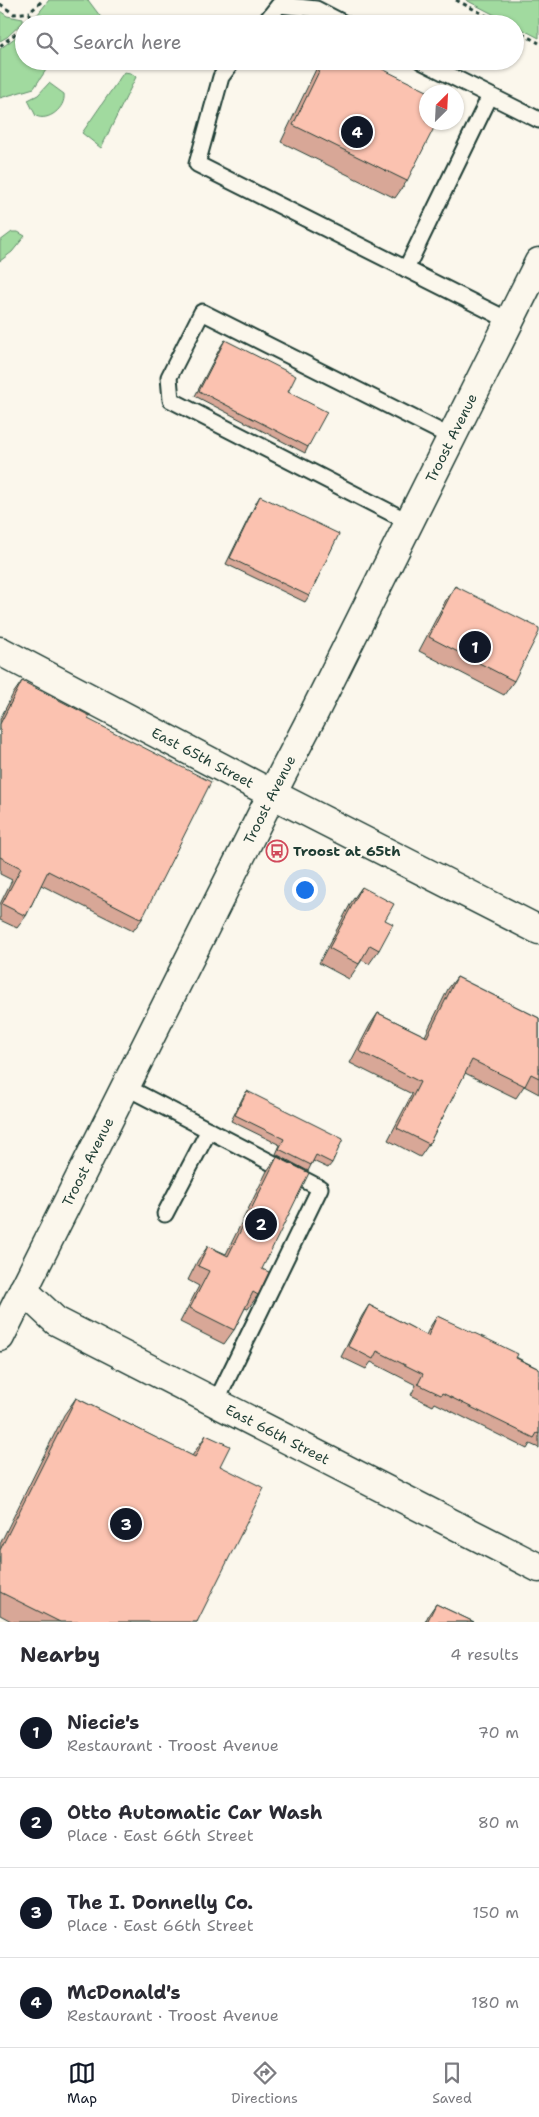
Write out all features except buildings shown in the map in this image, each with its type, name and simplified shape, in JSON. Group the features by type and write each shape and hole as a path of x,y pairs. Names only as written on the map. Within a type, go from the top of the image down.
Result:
{"main road":[{"name":"Troost Avenue","path":"0,1337 539,262"},
{"name":"East 65th Street","path":"0,651 272,794 539,930"},
{"name":"East 66th Street","path":"23,1290 56,1321 539,1568"}],"lane":[{"path":"271,15 280,2 316,9 328,15"},
{"path":"226,70 220,77 197,164 510,321"},
{"path":"439,70 539,120"},
{"path":"406,269 490,96"},
{"path":"409,522 171,400 169,377 202,312 451,437"},
{"path":"126,1087 320,1188 216,1402"},
{"path":"165,1214 209,1130"}],"path":[{"path":"0,4 14,14 30,12 43,0"},
{"path":"456,0 485,15"},
{"path":"0,46 15,33"},
{"path":"524,35 539,43"}],"green space":[{"path":"49,0 88,0 99,15 37,15"},
{"path":"466,0 539,0 539,38 524,30 524,15 495,15"},
{"path":"0,11 7,16 15,18 15,30 0,41"},
{"path":"15,38 15,70 46,70 34,88 0,98 0,49"},
{"path":"124,72 131,73 136,77 101,148 82,133"},
{"path":"49,83 64,94 64,99 59,109 51,115 46,117 36,116 28,100 38,95"},
{"path":"12,232 18,232 25,236 12,252 0,261 0,241"}],"place":[{"name":"McDonald's","path":"357,132"},
{"name":"Niecie's","path":"475,647"},
{"name":"Troost at 65th","path":"277,851"},
{"name":"Otto Automatic Car Wash","path":"261,1224"},
{"name":"The I. Donnelly Co.","path":"126,1524"}]}
